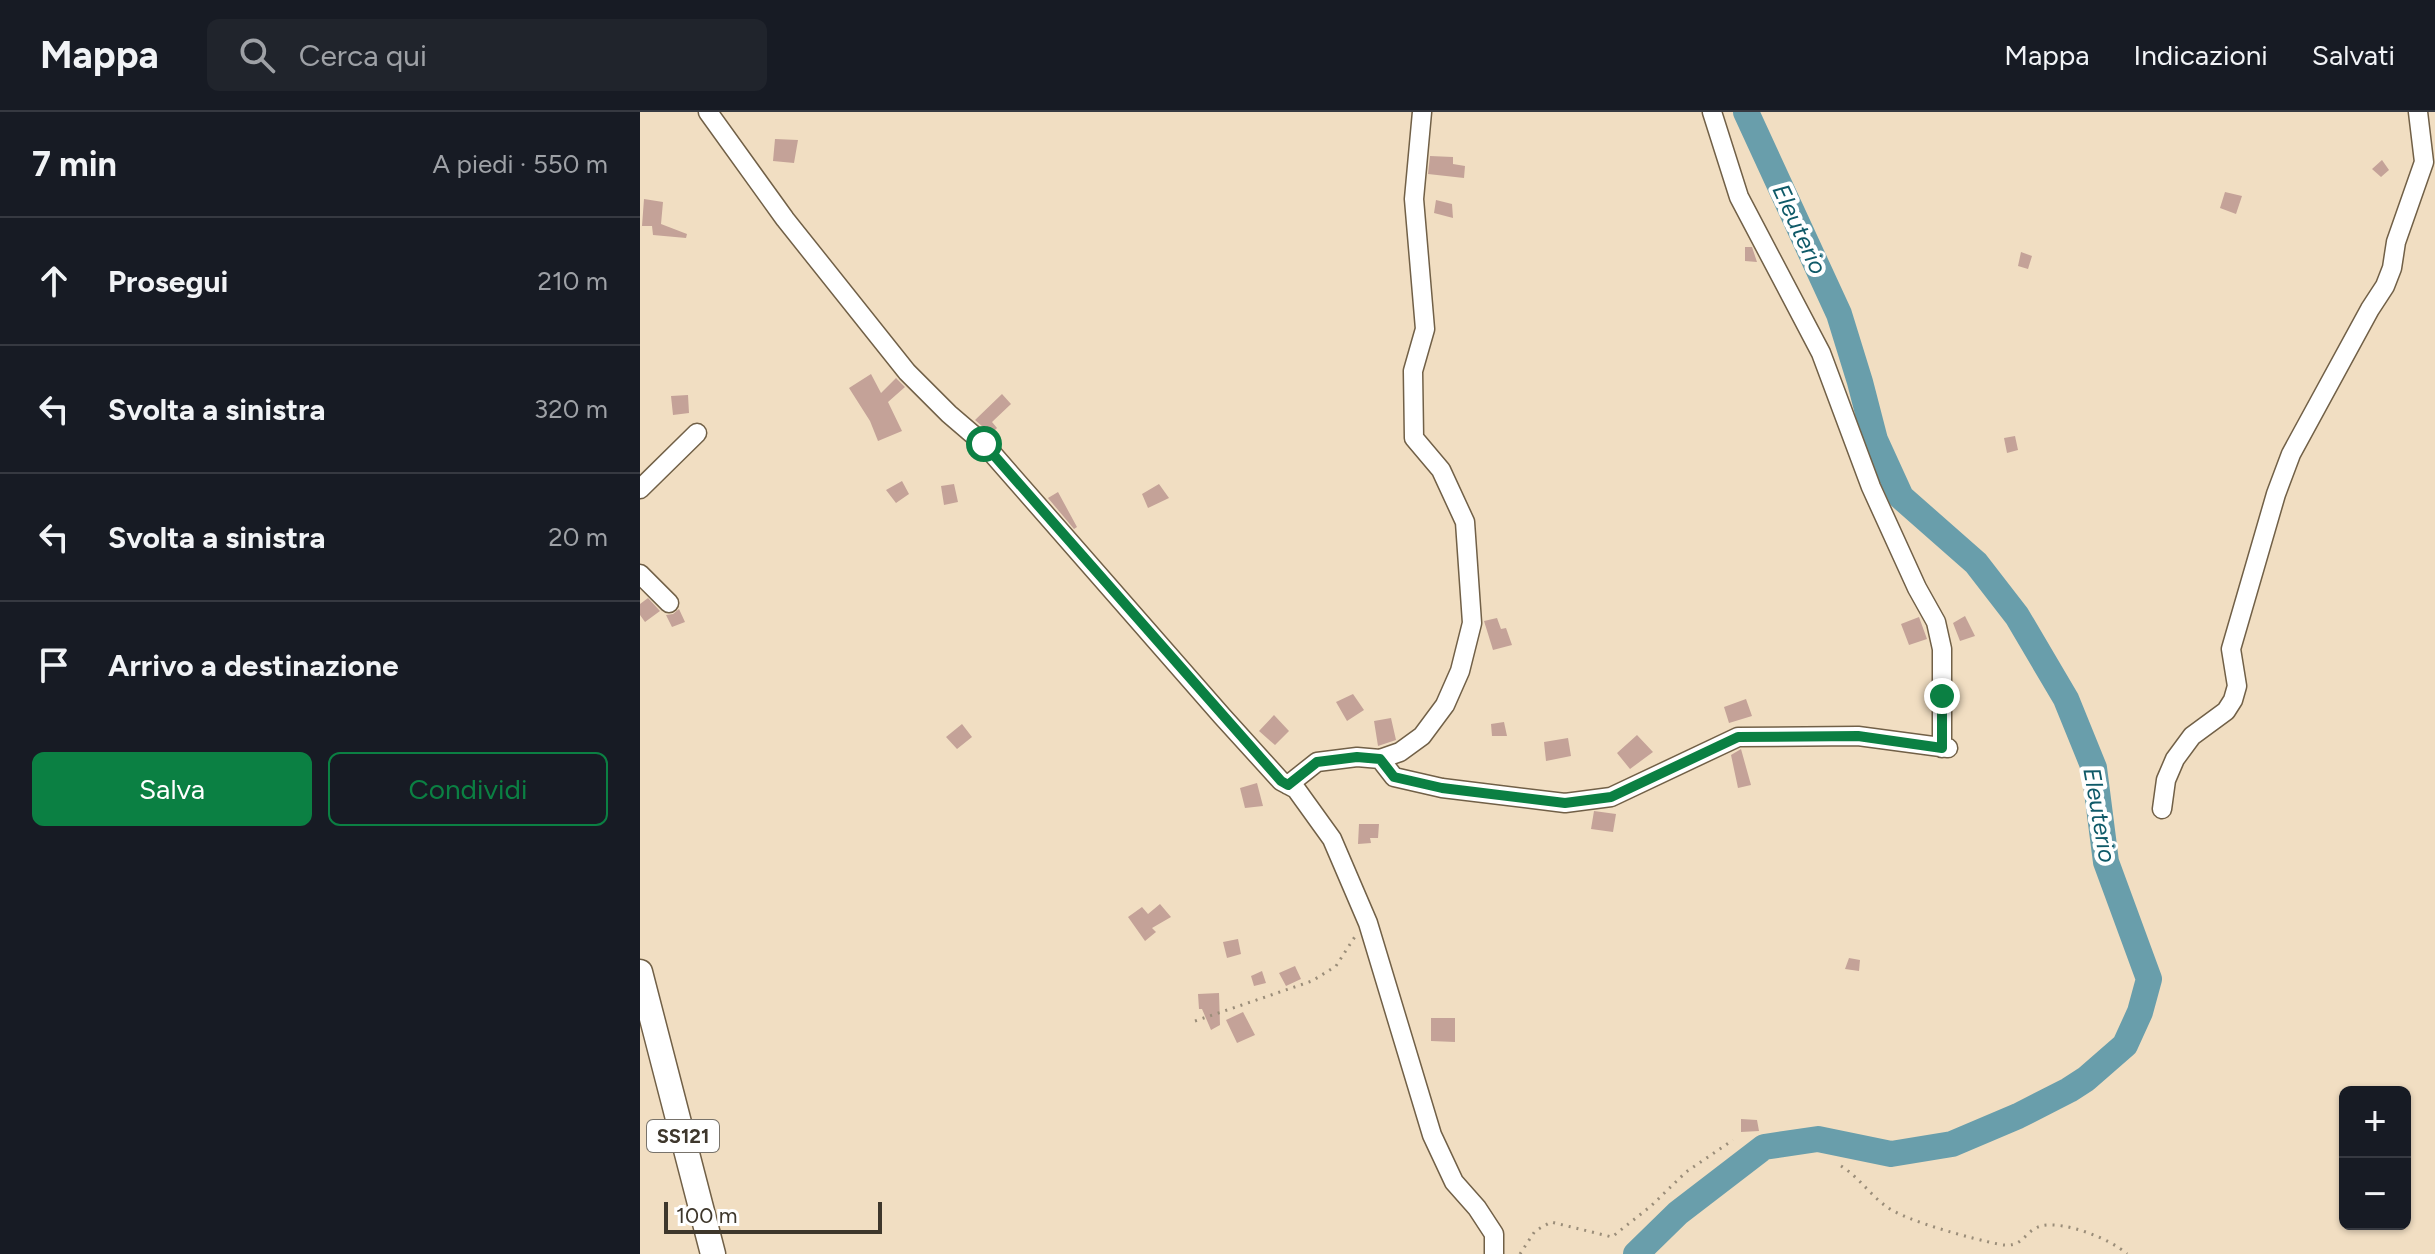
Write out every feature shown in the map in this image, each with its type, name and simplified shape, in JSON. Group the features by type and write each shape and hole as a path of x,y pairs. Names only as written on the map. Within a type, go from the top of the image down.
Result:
{"main road":[{"name":"SS121","path":"640,972 713,1254"}],"street":[{"path":"708,112 794,231 907,372 984,444 1212,705 1281,781 1296,789 1332,839 1365,917 1419,1084 1432,1135 1454,1182 1494,1234 1494,1254"},
{"path":"1288,785 1317,762 1357,757 1380,759 1400,752 1422,736 1445,705 1460,671 1472,623 1465,522 1441,470 1414,438 1413,371 1425,329 1414,199 1422,112"},
{"path":"1380,759 1394,777 1442,788 1565,803 1611,797 1738,737 1858,736 1945,748 1942,649 1936,622 1871,487 1821,353 1739,197 1712,112"},
{"path":"2162,809 2166,780 2175,759 2192,736 2226,711 2233,700 2237,686 2231,649 2276,494 2291,454 2385,286 2392,268 2396,242 2424,162 2418,112"},
{"path":"640,489 697,433"},
{"path":"640,574 669,603"}],"path":[{"path":"1195,1021 1312,981 1336,966 1365,917"},
{"path":"1520,1254 1535,1231 1551,1222 1612,1237 1651,1206 1686,1172 1733,1140"},
{"path":"1841,1166 1853,1173 1888,1208 1925,1223 2002,1246 2018,1245 2039,1226 2058,1225 2104,1238 2127,1254"}],"building":[{"path":"775,139 798,140 794,163 773,161"},
{"path":"1430,156 1453,157 1453,164 1465,166 1464,178 1428,174"},
{"path":"2382,160 2389,170 2381,177 2372,169"},
{"path":"2225,192 2242,196 2236,214 2220,208"},
{"path":"644,199 663,202 661,224 687,234 686,238 653,235 652,226 642,226"},
{"path":"1436,200 1452,204 1453,218 1434,213"},
{"path":"1745,247 1752,247 1757,262 1745,261"},
{"path":"2021,252 2032,256 2028,269 2018,266"},
{"path":"871,374 881,393 896,378 905,387 888,402 902,431 878,441 870,421 849,388"},
{"path":"1002,394 1011,404 992,422 997,428 991,434 975,420"},
{"path":"688,395 689,413 673,415 671,396"},
{"path":"2015,436 2018,450 2007,453 2004,438"},
{"path":"902,481 909,494 896,503 886,490"},
{"path":"954,484 958,502 944,505 941,486"},
{"path":"1159,484 1169,498 1148,508 1142,494"},
{"path":"1058,492 1077,527 1074,529 1048,498"},
{"path":"648,598 660,611 645,622 640,615 640,604"},
{"path":"679,609 685,622 672,627 666,615"},
{"path":"1965,616 1975,636 1960,641 1953,623"},
{"path":"1919,617 1927,639 1909,645 1901,624"},
{"path":"1497,618 1501,629 1506,628 1512,645 1493,650 1484,621"},
{"path":"1353,694 1364,710 1347,721 1336,702"},
{"path":"1746,699 1752,716 1729,723 1724,707"},
{"path":"1274,715 1289,731 1275,745 1259,731"},
{"path":"1391,718 1396,740 1378,746 1374,721"},
{"path":"1504,722 1507,736 1492,736 1491,724"},
{"path":"962,724 972,737 957,749 946,737"},
{"path":"1637,735 1653,752 1630,769 1617,753"},
{"path":"1568,738 1571,756 1546,761 1544,742"},
{"path":"1741,749 1751,785 1738,788 1731,755"},
{"path":"1257,783 1263,806 1245,808 1240,788"},
{"path":"1594,811 1616,814 1613,832 1591,829"},
{"path":"1359,824 1379,824 1378,838 1370,838 1371,843 1358,844"},
{"path":"1160,904 1171,917 1152,928 1156,932 1145,941 1128,917 1142,907 1148,914"},
{"path":"1238,939 1241,954 1227,958 1223,942"},
{"path":"1849,958 1860,960 1859,971 1845,969"},
{"path":"1295,966 1301,979 1286,986 1279,973"},
{"path":"1262,971 1266,983 1254,986 1251,976"},
{"path":"1219,993 1220,1025 1211,1030 1202,1009 1199,1009 1198,994"},
{"path":"1243,1012 1255,1035 1237,1043 1226,1020"},
{"path":"1431,1018 1455,1018 1455,1042 1431,1041"},
{"path":"1741,1119 1757,1120 1759,1131 1741,1132"}],"waterway":[{"name":"Eleuterio","path":"1636,1254 1678,1213 1764,1147 1818,1139 1891,1154 1952,1144 2069,1090 2125,1045 2140,1012 2149,979 2106,862 2094,768 2066,699 2017,616 1976,563 1901,497 1875,440 1839,314 1746,112"}],"route":[{"path":"984,444 1222,716 1288,785 1317,762 1357,757 1380,759 1394,777 1442,788 1565,803 1611,797 1738,737 1858,736 1942,748 1942,696"}]}
